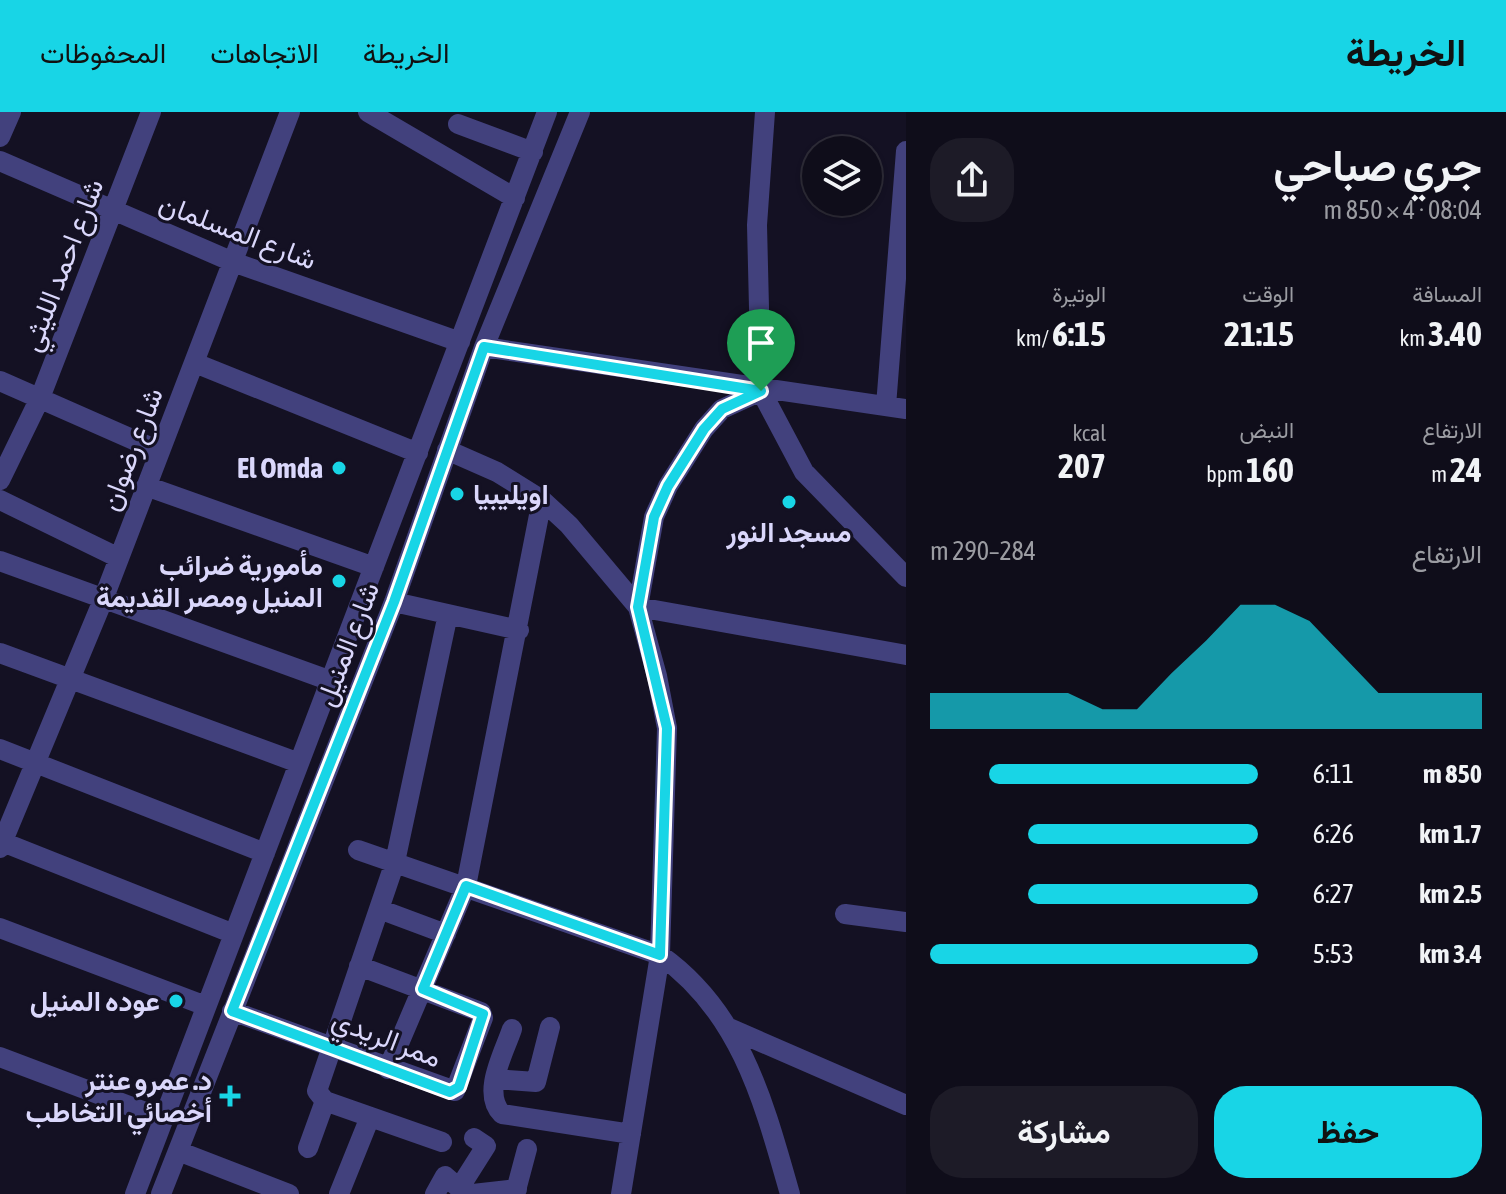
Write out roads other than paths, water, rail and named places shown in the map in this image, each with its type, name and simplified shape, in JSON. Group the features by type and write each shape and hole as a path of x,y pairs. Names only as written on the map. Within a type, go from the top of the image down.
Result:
{"street":[{"path":"0,137 11,112"},
{"name":"شارع احمد الليثي","path":"0,480 40,398 151,112"},
{"name":"شارع رضوان","path":"1,843 103,600 290,112"},
{"name":"شارع المنيل","path":"135,1194 547,112"},
{"name":"شارع المنيل","path":"161,1194 394,602 484,347 580,112"},
{"path":"765,112 757,225 761,391 804,472 906,577"},
{"path":"377,114 515,198"},
{"path":"446,155 460,118 533,152"},
{"path":"484,347 761,391 896,408 906,151"},
{"name":"شارع المسلمان","path":"0,161 233,262 460,342"},
{"path":"195,363 418,453"},
{"path":"0,381 159,451"},
{"path":"621,1194 660,955 667,728 638,607 654,517 668,486 704,429 722,409 761,391"},
{"path":"447,450 497,472 542,500 597,556 638,607 906,655"},
{"path":"146,486 374,567"},
{"path":"0,500 119,558"},
{"path":"388,1069 466,886 519,630 542,500"},
{"path":"0,561 331,681"},
{"path":"394,602 519,630"},
{"path":"442,1142 325,1101 318,1095 317,1086 395,862 448,614"},
{"path":"0,653 299,763"},
{"path":"0,749 265,853"},
{"path":"1,843 234,934"},
{"path":"358,850 660,955 703,990 729,1028 764,1111 790,1194"},
{"path":"379,909 446,934"},
{"path":"845,914 906,922"},
{"path":"0,928 206,1006"},
{"name":"ممر الريدي","path":"232,1011 450,1092 459,1087 483,1014 359,966"},
{"path":"495,1079 536,1082 550,1027"},
{"path":"729,1028 906,1105"},
{"path":"512,1029 495,1079 494,1103 508,1118 631,1134"},
{"path":"0,1057 164,1119"},
{"path":"308,1148 325,1101"},
{"path":"339,1194 370,1117"},
{"path":"466,1192 486,1146 474,1138"},
{"path":"435,1194 445,1176 466,1192 516,1191 527,1149"},
{"path":"178,1151 289,1194"}],"place":[{"name":"El Omda","path":"339,468"},
{"name":"اويليبيا","path":"457,494"},
{"name":"مسجد النور","path":"789,502"},
{"name":"مأمورية ضرائب المنيل ومصر القديمة","path":"339,581"},
{"name":"عوده المنيل","path":"176,1001"},
{"name":"د. عمرو عنتر أخصائي التخاطب","path":"230,1096"}]}
